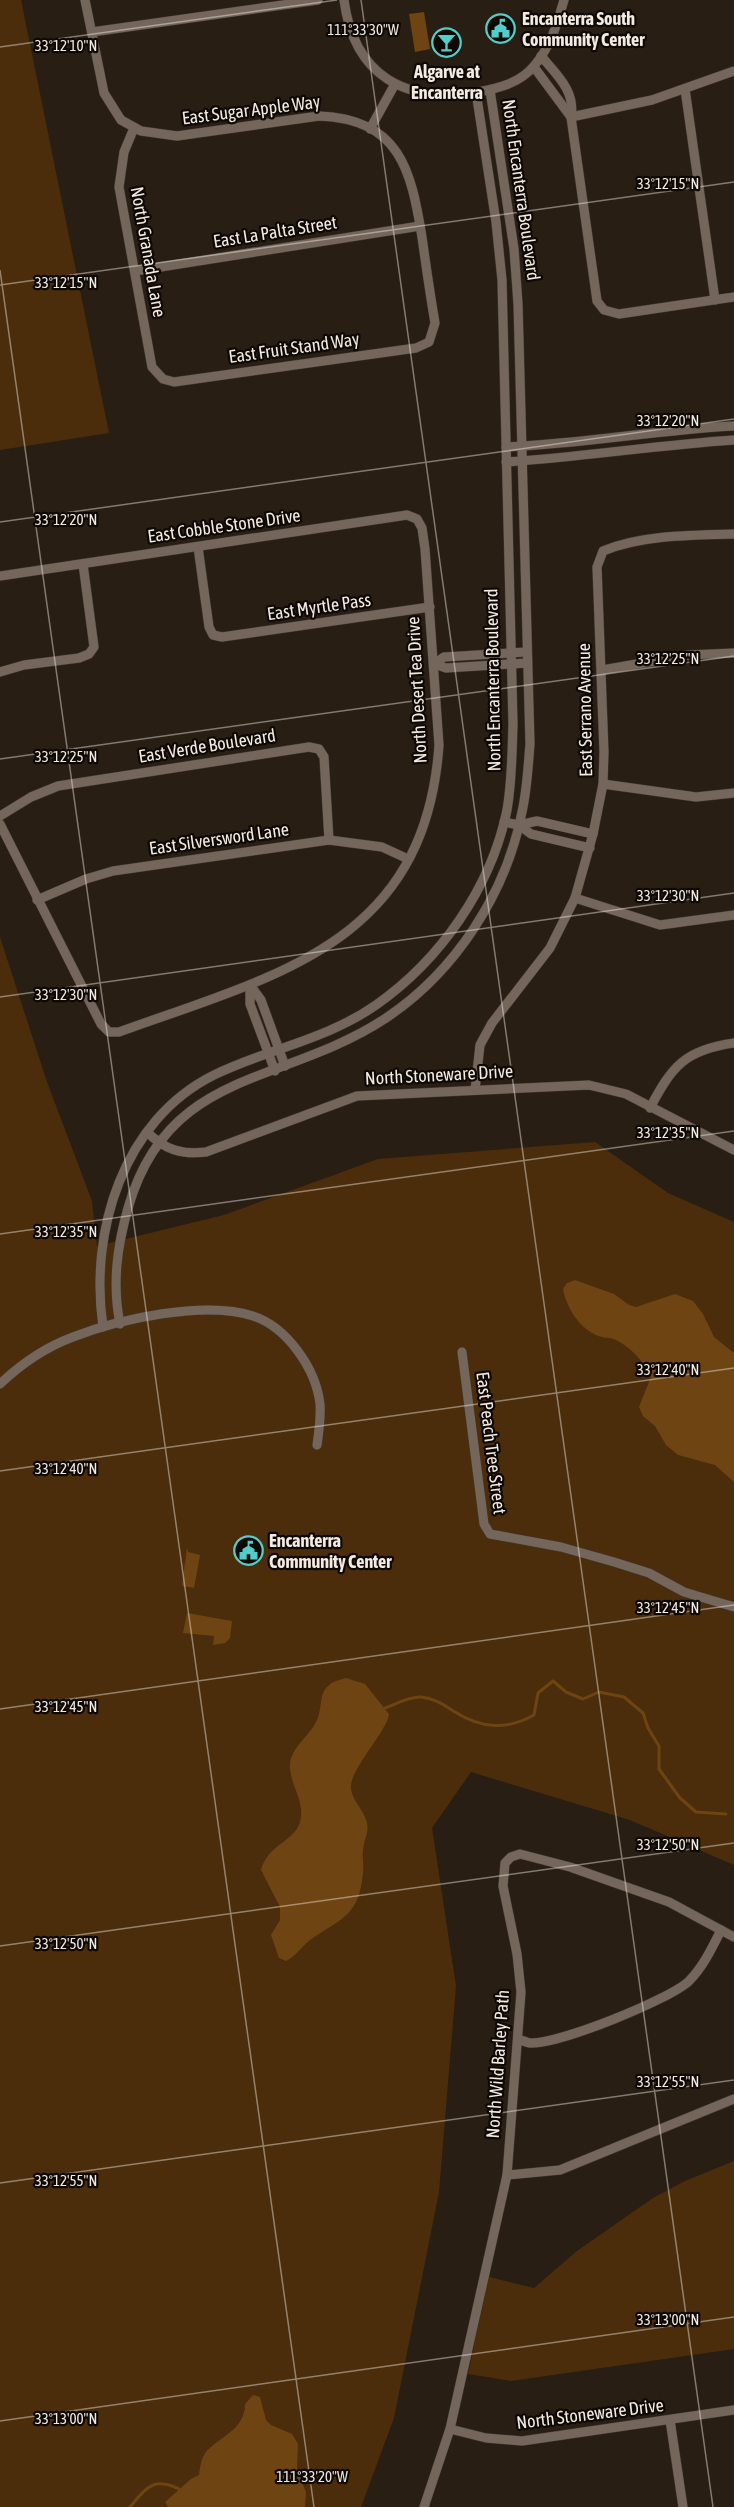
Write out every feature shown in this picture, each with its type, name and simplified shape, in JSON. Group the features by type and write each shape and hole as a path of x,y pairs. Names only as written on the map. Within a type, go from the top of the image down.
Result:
{"street":[{"path":"85,0 104,93 121,120 134,128"},
{"path":"92,32 318,0"},
{"path":"344,0 348,26 363,57 395,84 440,95 490,90 513,83 534,67 553,38 564,0"},
{"path":"541,56 567,90 573,104 571,117 597,301 604,310 619,314 734,297"},
{"path":"534,67 571,117"},
{"path":"571,117 620,109 734,71"},
{"path":"370,129 395,84"},
{"path":"685,89 715,300"},
{"name":"North Encanterra Boulevard","path":"120,1323 114,1283 121,1237 133,1192 157,1142 180,1118 203,1100 350,1040 387,1018 449,962 498,888 519,825 530,744 516,268 490,90"},
{"name":"North Encanterra Boulevard","path":"103,1327 98,1283 106,1232 124,1169 147,1132 181,1096 199,1083 335,1029 375,1006 430,957 447,937 477,890 504,822 512,760 500,259 473,92"},
{"name":"East Sugar Apple Way","path":"134,128 158,135 177,136 319,116 342,117 370,129 386,140 401,157 412,179 435,323 429,342"},
{"name":"North Granada Lane","path":"134,128 124,152 119,187 152,367 163,379"},
{"name":"East La Palta Street","path":"135,271 420,226"},
{"name":"East Fruit Stand Way","path":"163,379 174,382 416,348 429,342"},
{"path":"506,447 674,429 734,426"},
{"path":"506,462 588,457 683,444 734,440"},
{"name":"East Cobble Stone Drive","path":"0,576 407,515 417,519"},
{"name":"North Desert Tea Drive","path":"37,900 101,1024 109,1032 119,1032 250,985 313,957 358,925 394,884 420,838 437,776 439,745 430,608 422,528 417,519"},
{"name":"East Serrano Avenue","path":"475,1090 480,1045 492,1023 550,948 575,898 590,848 603,784 602,670 597,567 603,551 618,545 700,535 734,534"},
{"name":"East Myrtle Pass","path":"198,547 209,627 213,635 222,637 430,608"},
{"path":"0,672 24,665 79,658 89,654 94,647 83,564"},
{"path":"434,664 444,657 526,652"},
{"path":"602,670 689,655 734,653"},
{"path":"434,664 446,668 526,663"},
{"name":"East Verde Boulevard","path":"0,816 31,797 58,786 309,747 319,749 324,757 329,840"},
{"path":"603,784 696,797 734,793"},
{"path":"504,822 519,825 537,821 593,834"},
{"path":"0,824 37,900"},
{"path":"519,825 531,834 590,848"},
{"name":"East Silversword Lane","path":"37,900 86,879 113,871 329,840 382,847 408,859"},
{"path":"575,898 660,925 734,915"},
{"path":"250,985 261,1000 285,1066"},
{"path":"250,985 250,1004 275,1071"},
{"path":"650,1108 665,1078 676,1065 691,1055 714,1046 734,1043"},
{"name":"North Stoneware Drive","path":"147,1132 157,1142 176,1152 206,1152 357,1096 588,1085 626,1094 734,1150"},
{"path":"0,1384 16,1369 45,1350 72,1337 103,1327 200,1311 231,1311 255,1317 277,1331 300,1354 317,1388 320,1418 317,1445"},
{"name":"East Peach Tree Street","path":"462,1352 484,1524 490,1534 561,1547 614,1562 649,1573 684,1592 734,1607"},
{"name":"North Wild Barley Path","path":"423,2507 450,2429 507,2175 521,1992 517,1954 503,1886 503,1872 511,1857 520,1854 614,1881 669,1902 734,1937"},
{"path":"518,2039 530,2043 590,2029 667,1994 688,1982 705,1960 721,1930"},
{"path":"507,2175 560,2170 734,2099"},
{"name":"North Stoneware Drive","path":"450,2429 486,2438 522,2441 734,2410"},
{"path":"670,2420 683,2507"}],"shaded area":[{"path":"0,0 21,0 109,433 0,450"},
{"path":"424,12 430,49 415,52 409,14"},
{"path":"0,937 47,1082 92,1201 97,1246 224,1215 378,1159 595,1142 668,1193 734,1222 734,1865 630,1820 471,1772 432,1828 456,1986 439,2192 394,2418 361,2507 0,2507"},
{"path":"575,1280 614,1294 629,1305 636,1307 675,1294 693,1301 703,1314 714,1337 734,1353 734,1482 715,1465 678,1455 666,1445 655,1426 643,1416 639,1407 651,1377 649,1372 627,1347 616,1340 596,1335 578,1321 570,1309 563,1289 567,1283"},
{"path":"187,1547 188,1552 200,1555 194,1588 182,1586"},
{"path":"187,1613 232,1621 230,1638 225,1643 213,1645 214,1636 183,1633"},
{"path":"346,1678 365,1684 389,1714 383,1729 353,1777 351,1785 367,1827 361,1887 358,1899 347,1914 310,1940 286,1961 279,1958 271,1935 280,1920 280,1907 261,1870 269,1854 297,1829 300,1822 301,1807 290,1771 291,1758 316,1722 322,1695 326,1688 333,1682"},
{"path":"734,2161 734,2349 511,2381 468,2374 489,2277 534,2288 577,2251 653,2198 685,2181"},
{"path":"253,2395 260,2397 266,2420 271,2425 292,2434 298,2444 297,2470 306,2492 305,2507 168,2507 165,2502 191,2479 199,2475 206,2452 231,2432 241,2420 245,2404"}],"waterway":[{"path":"385,1708 412,1698 426,1698 439,1702 465,1718 494,1726 514,1723 534,1715 538,1693 553,1681 566,1692 583,1699 599,1692 624,1697 643,1713 648,1728 659,1746 659,1769 680,1798 696,1812 726,1814"},
{"path":"130,2507 146,2489 157,2484 181,2490"}],"place":[{"name":"Encanterra South Community Center","path":"501,29"},
{"name":"Algarve at Encanterra","path":"447,43"},
{"name":"Encanterra Community Center","path":"248,1551"}]}
